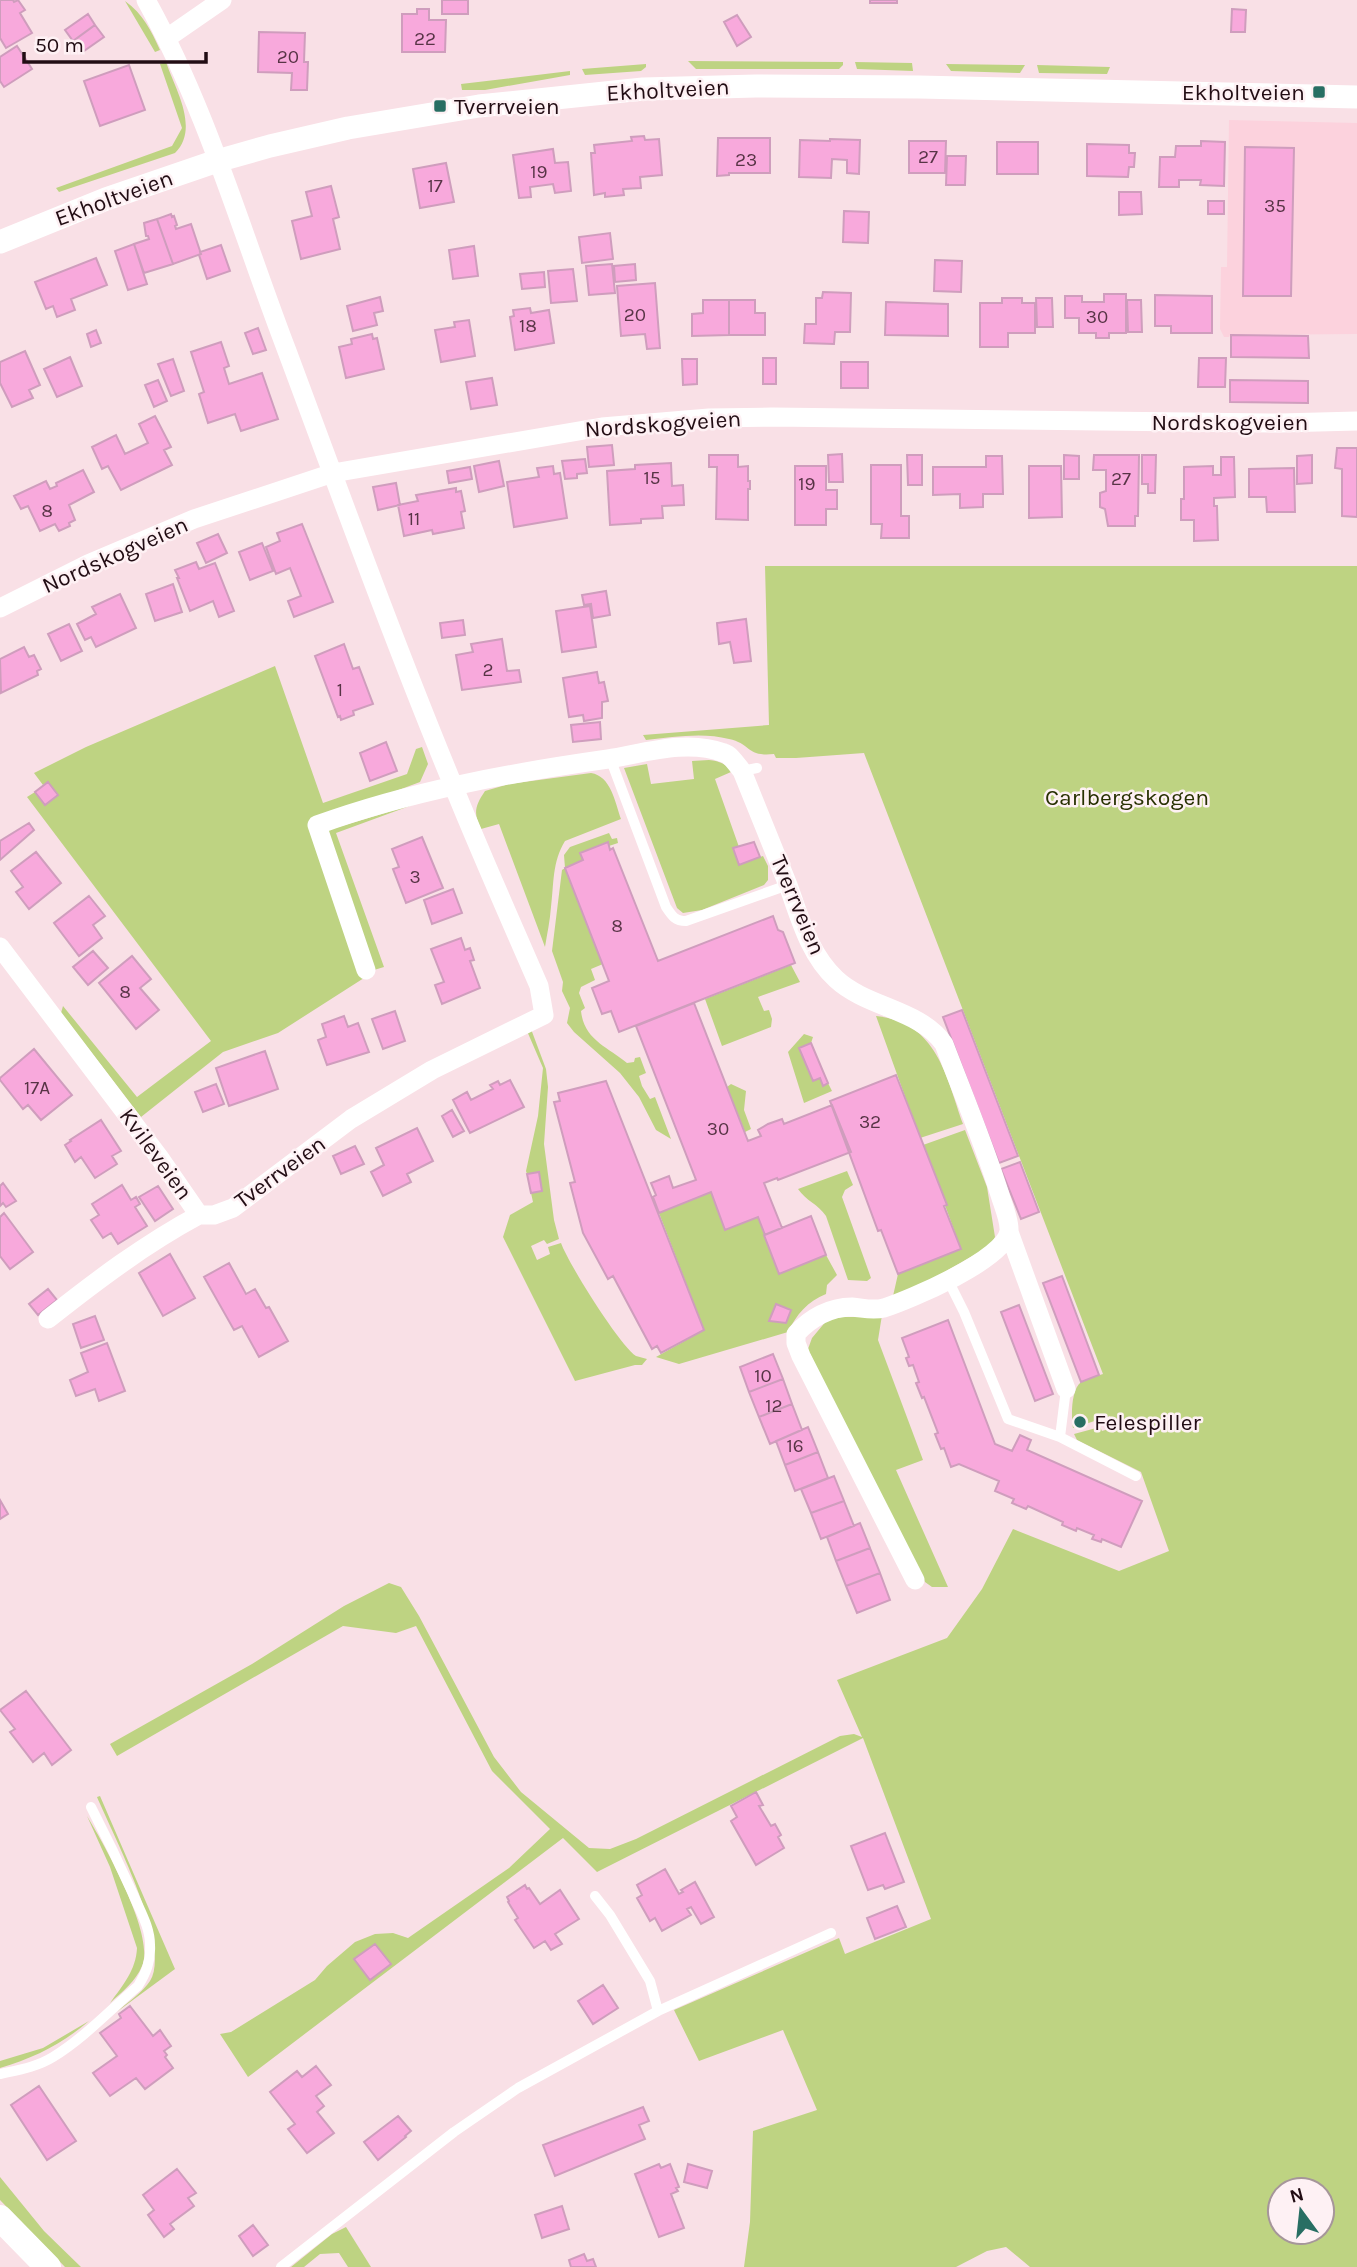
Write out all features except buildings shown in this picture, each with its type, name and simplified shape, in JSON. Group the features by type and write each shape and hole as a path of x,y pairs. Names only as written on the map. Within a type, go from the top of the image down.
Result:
{"main road":[{"path":"0,2218 37,2260"}],"street":[{"name":"Tverrveien","path":"146,0 167,38 217,161 453,785 539,986 544,1015 432,1070 351,1119 233,1208 214,1215 199,1214"},
{"path":"167,38 222,0"},
{"name":"Ekholtveien","path":"0,242 106,199 217,161 348,128 480,106 643,89 756,86 1357,97"},
{"name":"Nordskogveien","path":"0,608 88,564 194,519 333,473 602,427 709,418 772,417 1280,423 1357,421"},
{"name":"Tverrveien","path":"366,970 317,824 358,810 453,785 545,767 665,749 697,747 727,753 750,769 788,885 813,948 825,968 852,984 870,1001 923,1024 944,1044 992,1171 1020,1267 1066,1389"},
{"name":"Kvileveien","path":"0,947 152,1147 199,1214 164,1234 103,1276 48,1319"},
{"path":"915,1580 801,1356 796,1334 818,1315 851,1307 870,1310 884,1308 948,1280 994,1254 1009,1232"}],"lane":[{"path":"610,758 672,917 685,922 788,885"},
{"path":"948,1280 969,1322 1008,1419 1060,1437 1136,1476"},
{"path":"1060,1437 1066,1389"},
{"path":"0,2074 51,2058 83,2035 138,1986 145,1976 150,1960 146,1923 91,1807"},
{"path":"595,1896 610,1914 650,1981 658,2011"},
{"path":"281,2267 454,2133 518,2088 658,2011 831,1933"}],"shaded area":[{"path":"1229,120 1357,123 1357,334 1224,337 1220,329 1221,267 1227,267"}],"green space":[{"path":"125,1 146,23 160,50 155,52"},
{"path":"688,61 843,62 843,65 839,69 696,69"},
{"path":"166,62 186,120 182,143 175,153 59,192 56,188 172,146 182,128 160,64"},
{"path":"855,62 912,63 913,71 857,69"},
{"path":"646,64 641,71 585,75 582,69"},
{"path":"946,64 1025,65 1020,73 951,71"},
{"path":"1037,65 1110,67 1107,74 1039,73"},
{"path":"570,71 570,75 485,90 462,90 461,84"},
{"name":"Carlbergskogen","path":"765,566 1357,566 1357,2267 1030,2267 1006,2247 987,2251 956,2267 744,2267 750,2222 753,2131 817,2110 783,2030 699,2061 674,2010 839,1938 845,1954 931,1919 863,1738 597,1872 563,1838 248,2077 220,2034 231,2032 315,1980 355,1942 375,1934 393,1933 408,1938 509,1868 550,1829 492,1771 416,1626 396,1633 343,1626 117,1756 110,1744 252,1664 344,1606 389,1583 401,1587 494,1757 521,1792 589,1848 610,1849 636,1839 840,1736 854,1734 862,1737 837,1680 947,1638 982,1589 1013,1529 1119,1571 1169,1551 1141,1472 1077,1440 1074,1434 1100,1427 1102,1431 1115,1427 1110,1416 1073,1428 1072,1404 1075,1391 1081,1382 1103,1374 864,753 776,758 774,754 758,754 736,741 719,737 688,736 646,740 643,735 769,725"},
{"path":"275,666 323,803 407,774 416,749 422,747 428,764 420,782 313,822 364,978 278,1033 223,1052 141,1117 61,1013 63,1006 137,1097 211,1041 27,797 35,792 45,805 58,795 48,782 43,785 34,773 86,747"},
{"path":"709,760 722,763 731,772 715,779 739,847 734,849 739,864 763,856 768,866 768,880 764,885 702,910 683,913 677,908 624,768 647,764 651,784 694,779 692,761"},
{"path":"591,773 598,775 608,784 621,819 565,841 556,865 545,947 499,824 481,829 476,814 477,805 485,791 509,784"},
{"path":"415,804 336,833 384,967 374,970 325,831"},
{"path":"609,833 612,839 617,838 618,843 609,846 607,842 580,853 583,860 565,868 564,855 570,847"},
{"path":"565,868 603,964 591,969 595,980 581,987 579,993 585,1008 581,1011 583,1021 598,1042 627,1063 640,1057 646,1073 639,1076 642,1086 650,1099 655,1097 671,1139 656,1130 639,1097 620,1073 567,1023 570,1008 562,991 563,982 552,951 562,870"},
{"path":"791,965 800,982 758,997 764,1011 769,1010 771,1027 722,1046 705,999"},
{"path":"876,1016 897,1020 926,1040 944,1070 963,1124 920,1138"},
{"path":"531,1029 546,1069 548,1087 544,1144 559,1239 547,1244 544,1240 531,1246 537,1260 550,1254 548,1247 561,1243 607,1321 628,1349 636,1356 647,1359 642,1365 575,1381 503,1237 510,1215 533,1202 531,1193 542,1190 539,1172 527,1174 526,1171 538,1116 543,1068 527,1031"},
{"path":"804,1034 813,1037 811,1043 799,1048 813,1081 820,1078 823,1085 828,1083 832,1091 804,1103 788,1052"},
{"path":"731,1084 746,1091 744,1110 751,1129 745,1132 727,1087"},
{"path":"965,1130 987,1187 995,1237 990,1246 934,1278 893,1296 898,1274 961,1249 923,1145"},
{"path":"847,1171 853,1185 845,1190 842,1197 871,1278 867,1281 848,1280 826,1216 798,1189"},
{"path":"711,1192 725,1230 758,1217 778,1271 826,1255 837,1275 827,1285 826,1294 803,1309 788,1332 679,1364 656,1357 704,1330 659,1213"},
{"path":"882,1315 878,1340 923,1460 896,1470 948,1587 932,1587 925,1582 835,1410 808,1349 812,1338 827,1320"},
{"path":"100,1796 175,1969 118,2011 150,1981 155,1965 147,1917 127,1863 97,1797"},
{"path":"87,1816 126,1890 142,1934 142,1966 136,1977 110,2003 131,1970 137,1948 110,1867"},
{"path":"89,2021 47,2049 0,2068 0,2061 43,2048"},
{"path":"0,2177 44,2231 81,2267 65,2267 0,2200"},
{"path":"346,2227 371,2267 348,2267 339,2253 320,2254 304,2267 291,2267 332,2234"}],"place":[{"name":"Ekholtveien","path":"1319,92"},
{"name":"Tverrveien","path":"440,106"},
{"name":"Felespiller","path":"1080,1422"}]}
